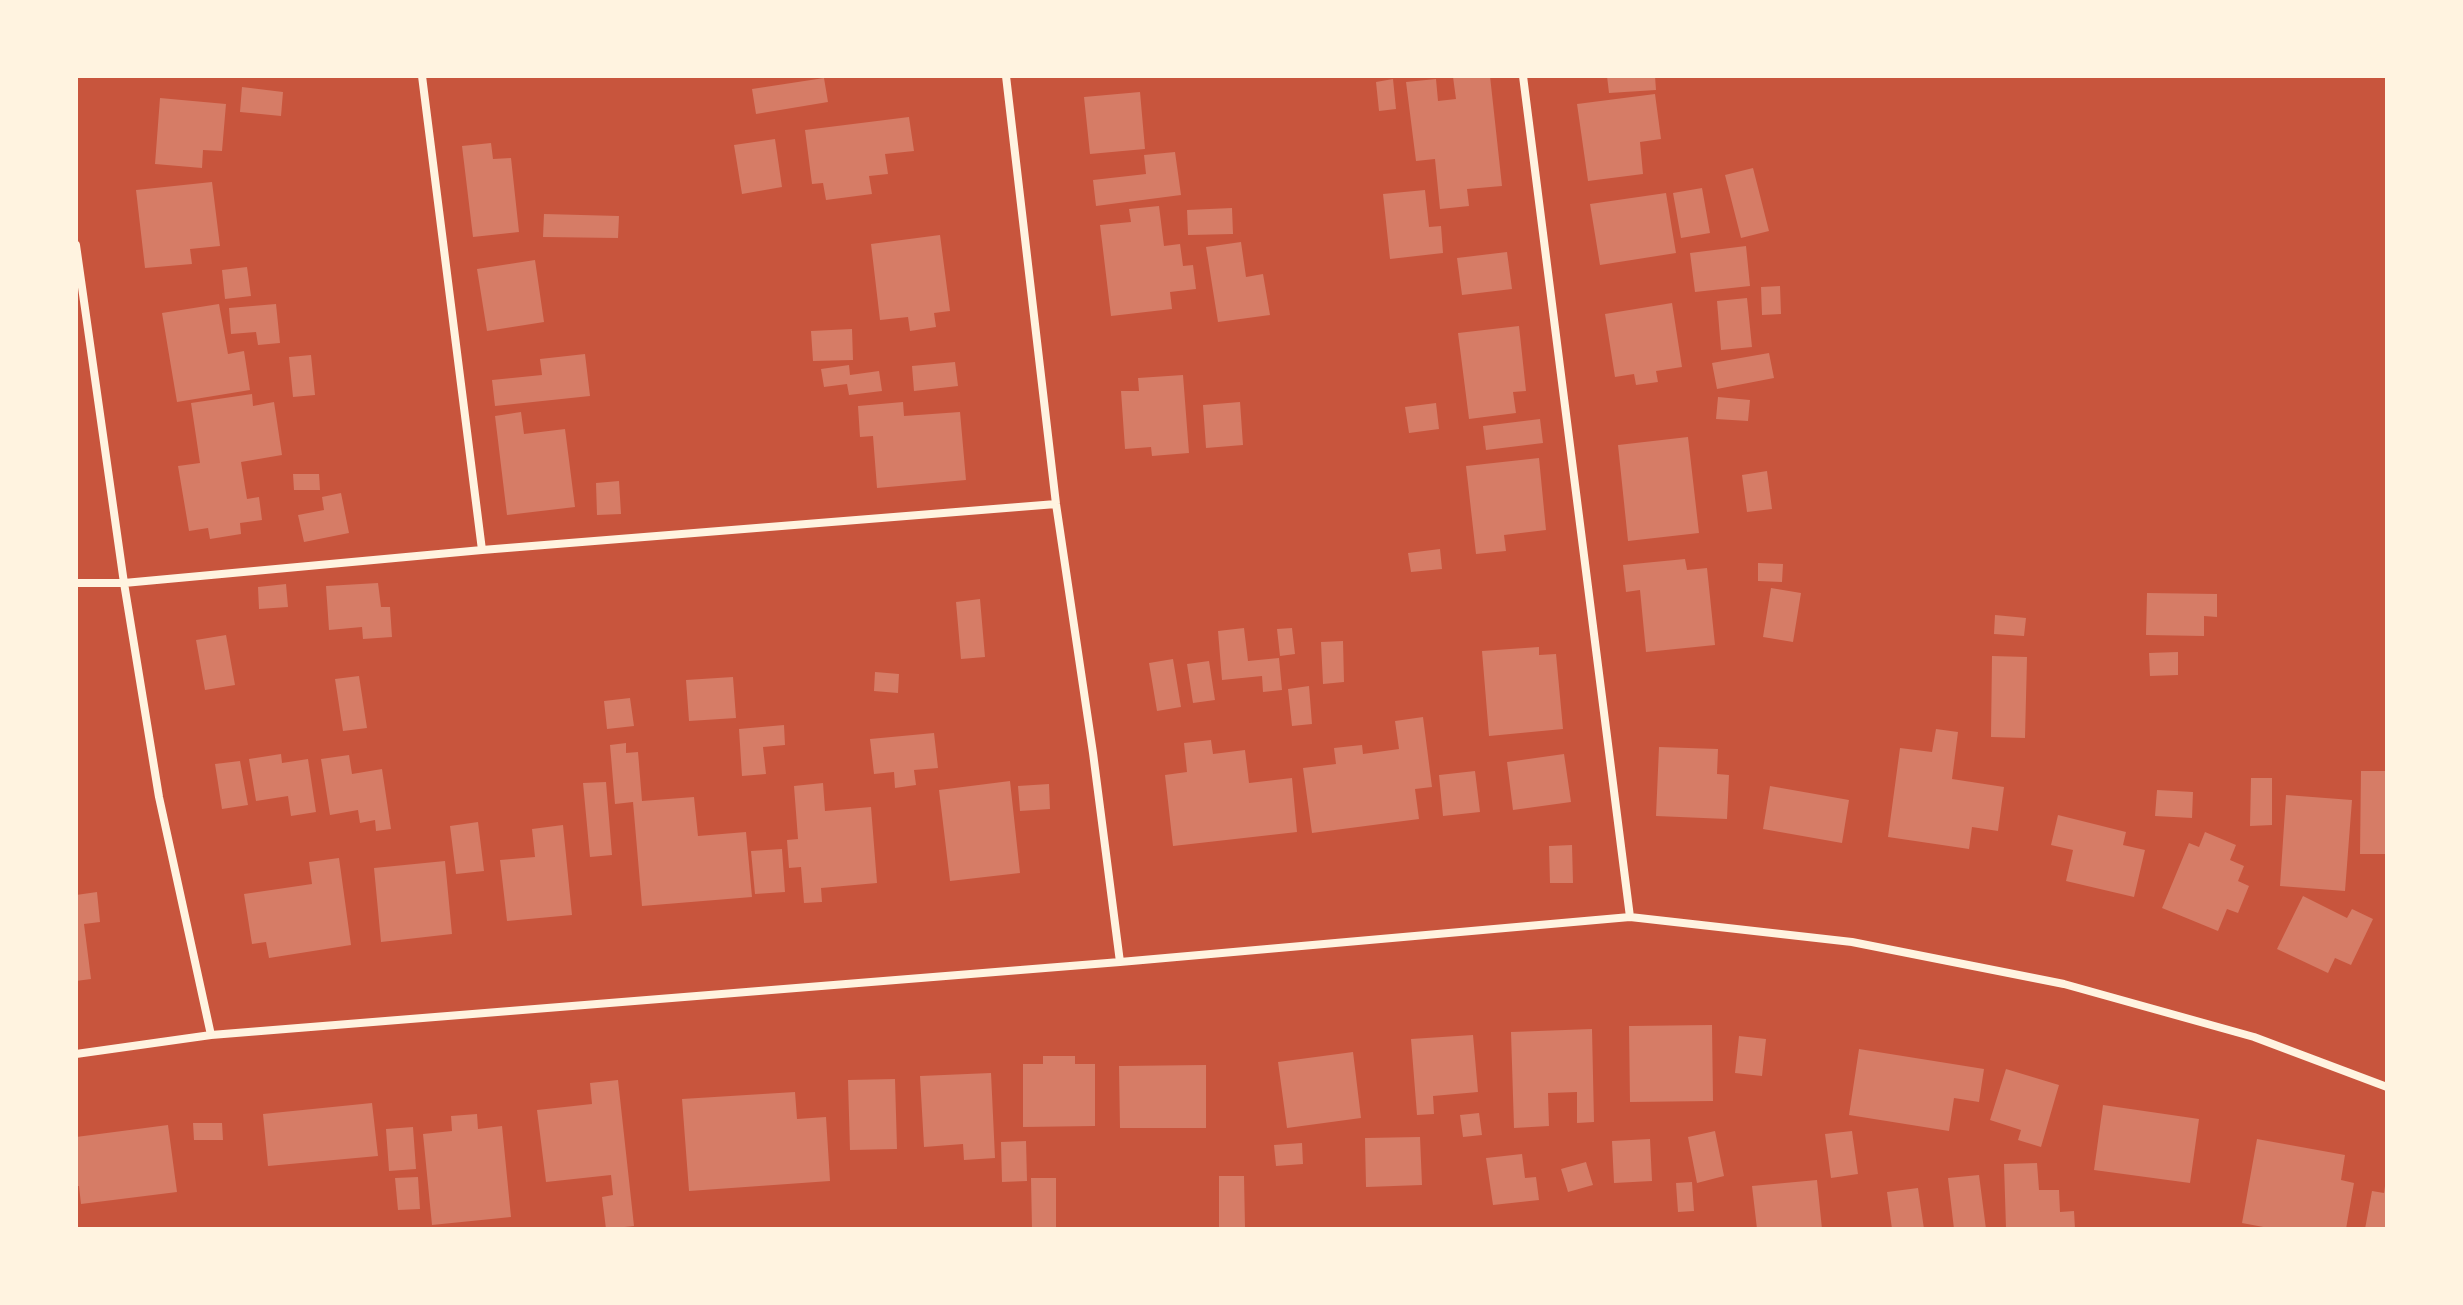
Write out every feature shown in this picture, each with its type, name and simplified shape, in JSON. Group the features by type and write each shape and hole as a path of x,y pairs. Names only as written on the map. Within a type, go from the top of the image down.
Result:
{"street":[{"path":"422,76 482,550"},
{"path":"1006,76 1056,504 1120,962"},
{"path":"1523,76 1630,917"},
{"path":"76,245 124,583 159,797 211,1035"},
{"path":"76,583 124,583 482,550 1056,504"},
{"path":"76,1054 211,1035 1120,962 1630,917 1852,942 2064,984 2254,1037 2387,1087"}],"building":[{"path":"1490,76 1502,186 1467,189 1469,206 1440,209 1435,159 1416,161 1406,82 1436,79 1438,101 1456,99 1453,77"},
{"path":"1607,76 1655,76 1656,90 1609,93"},
{"path":"824,78 828,102 756,114 752,89"},
{"path":"1393,79 1396,109 1379,111 1376,82"},
{"path":"242,87 283,92 281,116 240,112"},
{"path":"1140,92 1145,149 1090,154 1084,97"},
{"path":"1655,94 1661,139 1640,142 1643,174 1588,181 1577,104"},
{"path":"160,98 226,104 222,151 203,150 202,168 155,164"},
{"path":"909,117 914,151 885,154 888,174 869,176 872,194 826,200 823,183 812,184 805,130"},
{"path":"775,139 782,187 742,194 734,145"},
{"path":"491,143 493,159 511,158 519,232 473,237 462,146"},
{"path":"1175,152 1181,195 1096,206 1093,180 1146,174 1144,155"},
{"path":"1753,168 1769,231 1741,238 1725,175"},
{"path":"212,182 220,246 190,249 192,264 145,268 136,190"},
{"path":"1702,188 1710,233 1681,238 1673,193"},
{"path":"1425,190 1429,227 1441,226 1443,253 1390,259 1383,194"},
{"path":"1666,193 1676,253 1600,265 1590,204"},
{"path":"1159,206 1164,246 1180,244 1183,266 1193,265 1196,289 1170,292 1172,309 1111,316 1100,225 1131,222 1129,209"},
{"path":"1232,208 1233,234 1188,235 1187,210"},
{"path":"544,214 619,216 618,238 543,237"},
{"path":"940,235 950,311 934,313 936,327 910,331 908,317 880,320 871,244"},
{"path":"1241,242 1246,277 1263,274 1270,315 1218,322 1206,247"},
{"path":"1746,246 1750,286 1695,292 1690,253"},
{"path":"1507,252 1512,289 1462,295 1457,258"},
{"path":"535,260 544,322 487,331 477,269"},
{"path":"247,267 251,296 225,299 222,270"},
{"path":"1780,286 1781,314 1762,315 1761,287"},
{"path":"1747,298 1752,347 1721,350 1717,301"},
{"path":"1672,303 1682,367 1656,371 1658,382 1636,385 1634,374 1615,377 1605,314"},
{"path":"219,304 228,354 244,351 250,390 177,402 162,313"},
{"path":"276,304 280,343 258,345 256,332 231,334 229,308"},
{"path":"1519,326 1526,391 1513,392 1516,413 1469,419 1458,333"},
{"path":"852,329 853,360 813,361 811,331"},
{"path":"1769,353 1774,378 1717,389 1712,363"},
{"path":"585,354 590,396 495,406 492,380 542,375 540,359"},
{"path":"311,355 315,395 293,397 289,357"},
{"path":"955,362 958,386 914,391 912,366"},
{"path":"849,365 850,375 879,371 882,391 849,395 847,384 824,387 821,369"},
{"path":"1183,375 1189,453 1152,456 1151,447 1125,449 1121,391 1139,391 1138,378"},
{"path":"252,394 253,406 274,402 282,455 241,462 247,499 259,497 262,520 240,523 241,534 210,539 208,528 189,531 178,466 200,463 191,403"},
{"path":"1718,397 1750,400 1748,421 1716,419"},
{"path":"903,402 904,416 960,412 966,480 877,488 873,436 860,437 858,406"},
{"path":"1240,402 1243,445 1206,448 1203,405"},
{"path":"1436,403 1439,429 1409,433 1405,407"},
{"path":"521,412 524,434 565,429 575,507 507,515 495,416"},
{"path":"1540,419 1543,443 1486,450 1483,426"},
{"path":"1688,437 1699,533 1628,541 1618,445"},
{"path":"1539,458 1546,530 1504,535 1506,551 1476,554 1466,466"},
{"path":"1767,471 1772,509 1747,512 1742,475"},
{"path":"293,474 319,474 320,490 294,490"},
{"path":"619,481 621,514 597,515 596,483"},
{"path":"341,493 349,533 304,542 298,515 324,510 322,497"},
{"path":"1440,549 1442,569 1411,572 1408,553"},
{"path":"1685,559 1687,570 1707,568 1715,645 1646,652 1640,590 1626,592 1623,565"},
{"path":"1758,563 1783,564 1782,582 1758,581"},
{"path":"378,583 381,607 390,607 392,637 363,639 362,627 329,630 326,586"},
{"path":"286,584 288,607 259,609 258,587"},
{"path":"1771,588 1801,593 1793,642 1763,637"},
{"path":"2147,593 2217,594 2217,617 2204,616 2204,636 2146,635"},
{"path":"980,599 985,657 961,659 956,602"},
{"path":"1995,615 2026,618 2024,636 1994,634"},
{"path":"1244,628 1248,661 1279,658 1282,690 1263,692 1262,676 1222,680 1218,631"},
{"path":"1292,628 1295,654 1280,656 1277,629"},
{"path":"226,635 235,685 205,690 196,640"},
{"path":"1343,641 1344,682 1323,684 1321,642"},
{"path":"1539,647 1539,655 1556,654 1563,729 1489,736 1482,651"},
{"path":"2178,652 2178,675 2150,676 2149,653"},
{"path":"1992,656 2027,657 2025,738 1991,737"},
{"path":"1173,659 1181,707 1157,711 1149,663"},
{"path":"1209,661 1215,700 1193,703 1187,664"},
{"path":"875,672 899,674 898,693 874,691"},
{"path":"359,676 367,728 343,731 335,679"},
{"path":"733,677 736,718 689,721 686,680"},
{"path":"1309,686 1312,724 1292,726 1288,689"},
{"path":"630,698 634,726 607,729 604,701"},
{"path":"1423,717 1432,787 1415,789 1419,819 1312,833 1303,768 1336,764 1334,748 1362,745 1363,754 1399,749 1395,721"},
{"path":"784,725 785,745 763,747 766,774 742,776 739,729"},
{"path":"1936,729 1958,732 1952,779 2004,787 1998,831 1972,827 1969,849 1888,837 1900,748 1932,752"},
{"path":"934,733 938,768 914,770 916,785 895,788 894,772 874,774 870,739"},
{"path":"1211,740 1213,754 1245,750 1249,783 1292,778 1297,832 1173,846 1165,775 1187,772 1184,743"},
{"path":"626,743 626,753 638,752 642,801 694,797 698,836 746,832 752,897 642,906 633,802 615,804 610,745"},
{"path":"1659,747 1718,749 1717,774 1729,775 1727,819 1656,816"},
{"path":"281,754 282,763 308,759 316,812 291,816 288,796 256,801 249,759"},
{"path":"1564,754 1571,802 1513,810 1507,762"},
{"path":"349,755 352,774 382,769 391,829 376,831 375,820 360,823 358,810 330,815 321,759"},
{"path":"240,761 248,805 222,809 215,764"},
{"path":"1475,771 1480,812 1443,816 1439,775"},
{"path":"2361,771 2387,771 2387,854 2360,854"},
{"path":"2251,778 2272,778 2272,825 2250,826"},
{"path":"1010,781 1020,873 950,881 939,790"},
{"path":"606,782 612,855 590,857 583,783"},
{"path":"823,783 825,811 871,807 877,883 821,888 822,902 804,903 801,867 789,868 787,840 798,839 794,786"},
{"path":"1049,784 1050,809 1020,811 1018,786"},
{"path":"1770,786 1849,800 1842,843 1763,829"},
{"path":"2157,790 2193,792 2192,818 2155,816"},
{"path":"2286,795 2352,800 2345,891 2280,886"},
{"path":"2058,815 2126,832 2123,845 2145,850 2134,897 2066,881 2073,850 2051,845"},
{"path":"478,822 484,871 456,874 450,826"},
{"path":"563,825 572,915 507,921 500,860 535,857 532,829"},
{"path":"2205,832 2236,845 2230,860 2244,866 2238,881 2249,886 2238,913 2227,909 2218,931 2162,908 2189,843 2199,847"},
{"path":"1572,845 1573,883 1550,883 1549,846"},
{"path":"782,849 785,892 755,894 751,851"},
{"path":"339,858 351,945 269,958 266,942 252,944 244,894 312,884 309,862"},
{"path":"445,861 452,934 381,942 374,868"},
{"path":"97,892 100,922 84,924 91,979 76,981 76,895"},
{"path":"2303,896 2347,918 2352,909 2373,919 2351,965 2335,958 2328,973 2277,949"},
{"path":"1712,1025 1713,1101 1630,1102 1629,1026"},
{"path":"1592,1029 1594,1122 1577,1123 1577,1092 1548,1093 1549,1126 1514,1128 1511,1032"},
{"path":"1473,1035 1478,1092 1433,1096 1434,1114 1417,1115 1411,1039"},
{"path":"1739,1036 1766,1039 1762,1076 1735,1073"},
{"path":"1859,1049 1984,1069 1979,1102 1954,1098 1949,1131 1849,1115"},
{"path":"1353,1052 1361,1118 1287,1128 1278,1062"},
{"path":"1043,1056 1075,1056 1075,1064 1095,1064 1095,1126 1023,1127 1023,1064 1043,1064"},
{"path":"1206,1065 1206,1128 1120,1128 1119,1066"},
{"path":"2006,1069 2059,1085 2041,1147 2018,1140 2021,1130 1990,1120"},
{"path":"991,1073 995,1158 964,1160 963,1144 924,1147 920,1076"},
{"path":"895,1079 897,1149 850,1150 848,1080"},
{"path":"618,1080 634,1226 606,1229 602,1197 613,1195 611,1175 546,1182 537,1110 592,1104 590,1083"},
{"path":"795,1092 797,1119 826,1117 830,1181 689,1191 682,1099"},
{"path":"372,1103 378,1156 268,1166 263,1114"},
{"path":"2103,1105 2199,1119 2190,1183 2094,1170"},
{"path":"1479,1113 1482,1135 1463,1137 1460,1115"},
{"path":"477,1114 478,1129 502,1126 511,1217 432,1225 423,1134 452,1131 451,1116"},
{"path":"193,1123 222,1123 223,1140 194,1140"},
{"path":"168,1125 177,1192 81,1204 79,1186 76,1186 76,1137"},
{"path":"413,1127 416,1169 389,1171 386,1129"},
{"path":"1715,1131 1724,1176 1697,1183 1688,1137"},
{"path":"1852,1131 1858,1174 1831,1178 1825,1134"},
{"path":"1420,1137 1422,1185 1366,1187 1365,1138"},
{"path":"1650,1139 1652,1181 1614,1183 1612,1141"},
{"path":"2257,1139 2345,1155 2341,1180 2354,1183 2346,1229 2274,1229 2242,1223"},
{"path":"1026,1141 1027,1181 1002,1182 1001,1142"},
{"path":"1302,1143 1303,1164 1276,1166 1274,1145"},
{"path":"1522,1154 1525,1178 1536,1177 1539,1200 1493,1205 1486,1158"},
{"path":"1586,1162 1593,1185 1568,1192 1561,1169"},
{"path":"2037,1163 2039,1190 2059,1190 2060,1212 2074,1211 2075,1229 2006,1229 2004,1164"},
{"path":"1979,1175 1986,1229 1954,1229 1948,1178"},
{"path":"1219,1176 1244,1176 1245,1227 1219,1227"},
{"path":"418,1177 420,1209 398,1210 395,1178"},
{"path":"1031,1178 1056,1178 1056,1229 1032,1229"},
{"path":"1817,1180 1822,1229 1757,1229 1752,1186"},
{"path":"1692,1182 1694,1211 1678,1212 1676,1183"},
{"path":"2385,1186 2387,1229 2365,1229 2372,1191 2384,1193"},
{"path":"1918,1188 1924,1229 1892,1229 1887,1192"}]}
